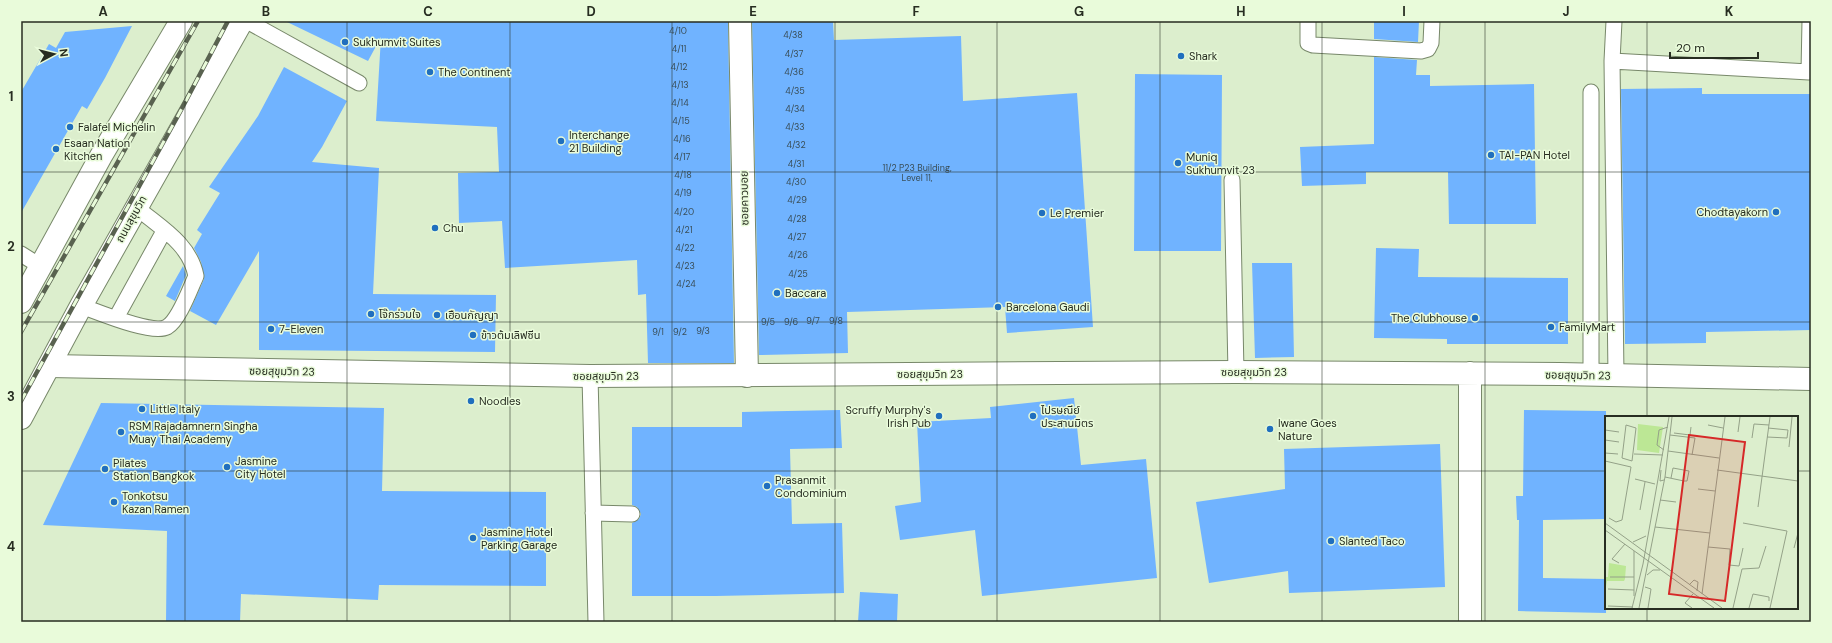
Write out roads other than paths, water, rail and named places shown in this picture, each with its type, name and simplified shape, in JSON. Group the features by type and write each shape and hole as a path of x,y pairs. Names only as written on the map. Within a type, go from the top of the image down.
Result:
{"street":[{"path":"21,302 101,156 181,21"},
{"name":"ถนนสุขุมวิท","path":"21,418 242,21"},
{"name":"ซอยคาวบอย","path":"740,21 747,376"},
{"name":"ซอยสุขุมวิท 23","path":"49,366 590,376 1236,372 1470,373 1811,379"},
{"path":"1470,373 1470,622"}],"lane":[{"path":"247,21 359,83"},
{"path":"1308,21 1308,43 1313,45 1421,51 1428,50 1431,43 1432,21"},
{"path":"1614,21 1612,61 1616,375"},
{"path":"1612,61 1810,72 1810,21"},
{"path":"1591,92 1591,375"},
{"path":"1232,180 1236,372"},
{"path":"82,306 145,327 158,329 166,327 171,323 181,308 196,276 191,258 182,246 137,208"},
{"path":"116,318 164,230"},
{"path":"21,254 40,266"},
{"path":"590,376 596,622"},
{"path":"593,513 632,514"}],"railway":[{"path":"21,332 198,21"},
{"path":"21,401 180,112 228,21"}],"place":[{"name":"Sukhumvit Suites","path":"345,42"},
{"name":"Shark","path":"1181,56"},
{"name":"The Continent","path":"430,72"},
{"name":"Falafel Michelin","path":"70,127"},
{"name":"Interchange 21 Building","path":"561,141"},
{"name":"Esaan Nation Kitchen","path":"56,149"},
{"name":"TAI-PAN Hotel","path":"1491,155"},
{"name":"Muniq Sukhumvit 23","path":"1178,163"},
{"name":"Chodtayakorn","path":"1776,212"},
{"name":"Le Premier","path":"1042,213"},
{"name":"Chu","path":"435,228"},
{"name":"Baccara","path":"777,293"},
{"name":"Barcelona Gaudi","path":"998,307"},
{"name":"โจ๊กร่วมใจ","path":"371,314"},
{"name":"เฮือนกัญญา","path":"437,315"},
{"name":"The Clubhouse","path":"1475,318"},
{"name":"FamilyMart","path":"1551,327"},
{"name":"7-Eleven","path":"271,329"},
{"name":"ข้าวต้มเลิฟซีน","path":"473,335"},
{"name":"Noodles","path":"471,401"},
{"name":"Little Italy","path":"142,409"},
{"name":"Scruffy Murphy's Irish Pub","path":"939,416"},
{"name":"ไปรษณีย์ ประสานมิตร","path":"1033,416"},
{"name":"Iwane Goes Nature","path":"1270,429"},
{"name":"RSM Rajadamnern Singha Muay Thai Academy","path":"121,432"},
{"name":"Jasmine City Hotel","path":"227,467"},
{"name":"Pilates Station Bangkok","path":"105,469"},
{"name":"Prasanmit Condominium","path":"767,486"},
{"name":"Tonkotsu Kazan Ramen","path":"114,502"},
{"name":"Jasmine Hotel Parking Garage","path":"473,538"},
{"name":"Slanted Taco","path":"1331,541"}]}
